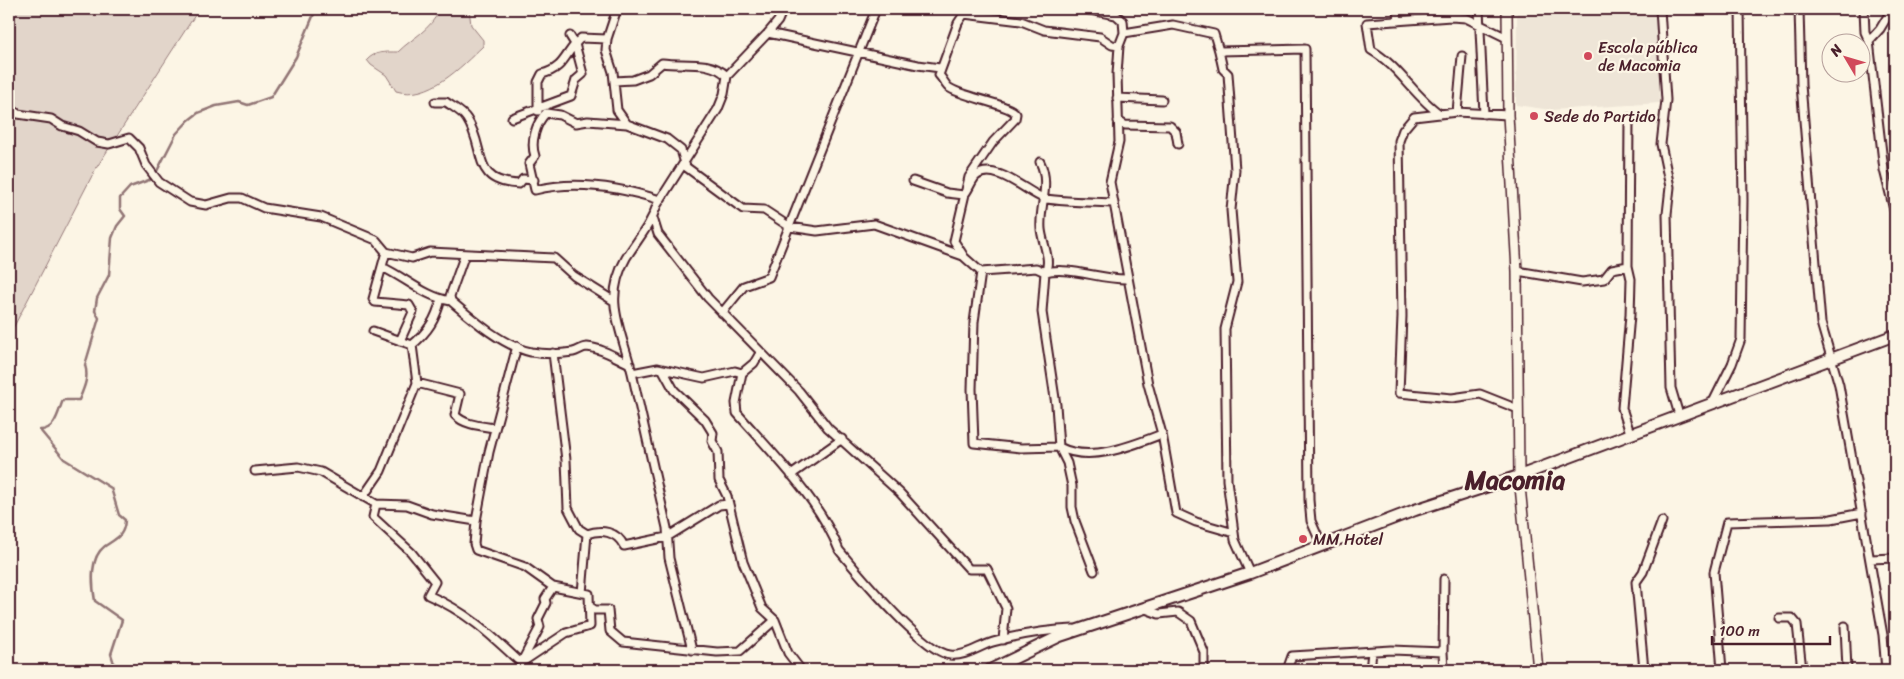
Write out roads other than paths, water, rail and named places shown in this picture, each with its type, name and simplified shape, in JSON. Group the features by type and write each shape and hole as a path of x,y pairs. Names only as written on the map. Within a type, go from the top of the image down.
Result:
{"main road":[{"path":"990,670 1060,636 1250,573 1416,510 1519,476 1895,335"}],"street":[{"path":"617,9 607,39 606,50 614,81 617,110 627,124"},
{"path":"692,650 669,558 668,537 630,364 617,326 614,301 616,276 653,218 660,200 718,108 724,94 727,76 768,33 778,21 783,9"},
{"path":"722,313 744,286 770,277 823,137 876,9"},
{"path":"1085,9 1117,12 1123,21 1124,33 1119,46 1116,98 1119,142 1110,182 1148,384 1162,434 1176,513 1196,522 1234,533"},
{"path":"1397,9 1398,21"},
{"path":"1479,9 1484,114"},
{"path":"1507,9 1508,116 1517,271 1519,476 1538,670"},
{"path":"1660,9 1666,100 1662,144 1670,187 1667,214 1671,388 1679,415"},
{"path":"1713,402 1732,364 1741,339 1742,330 1743,200 1740,9"},
{"path":"1799,9 1801,85 1821,323 1832,358 1862,513 1883,635 1886,670"},
{"path":"1864,9 1865,32"},
{"path":"1872,37 1892,9"},
{"path":"1119,46 1112,46 1100,37 1044,30 1021,21 964,14 939,74 949,88 999,106 1008,107 1016,114 1015,119 993,142 969,176 954,241 963,256 981,272 1036,268 1045,272 1058,269 1112,280 1128,280"},
{"path":"1440,114 1404,80 1387,59 1371,50 1367,23 1451,17 1466,18 1507,38"},
{"path":"1124,33 1173,25 1214,34 1222,70 1228,74 1235,170 1231,210 1237,282 1225,329 1227,480 1234,533 1250,573"},
{"path":"768,33 940,68"},
{"path":"512,118 571,96 576,80 583,74 575,44 570,36"},
{"path":"541,118 536,108 538,82 542,74 554,71 564,62 581,38 607,39"},
{"path":"1218,51 1305,49 1309,500 1312,521 1322,546"},
{"path":"1458,112 1462,56"},
{"path":"614,81 633,80 649,74 662,63 715,67 727,76"},
{"path":"1872,67 1884,170 1895,214"},
{"path":"1116,98 1162,100"},
{"path":"435,102 446,102 467,118 482,158 483,168 490,177 510,184 519,184 523,179 534,180"},
{"path":"9,107 18,114 51,119 62,126 79,131 97,142 109,144 129,138 139,148 146,165 159,182 190,202 206,204 231,198 242,198 264,208 322,217 376,240 386,252 412,258 430,252 554,258 574,276 614,301"},
{"path":"1508,116 1458,112 1414,117 1403,130 1400,141 1402,316 1399,393 1452,398 1480,394 1518,409"},
{"path":"660,200 626,191 574,184 555,185 534,190 534,180 530,164 535,156 532,144 541,118 546,113 551,113 576,123 588,121 627,124 666,139 681,150 686,168 743,209 764,210 790,228 816,231 874,224 963,256"},
{"path":"1629,118 1628,266 1631,279 1630,315 1622,408 1630,433"},
{"path":"1118,122 1125,125 1170,126 1176,132 1178,144"},
{"path":"1040,162 1046,182 1040,229 1048,263 1045,272 1042,312 1058,420 1059,447 1067,463 1072,486 1072,507 1094,571"},
{"path":"964,195 974,178 981,173 988,172 1014,179 1044,198 1113,204"},
{"path":"913,181 947,193 964,195"},
{"path":"653,218 658,234 722,313 800,391 828,428 900,493 969,569 987,569 1006,608 1003,640"},
{"path":"386,252 373,299 375,302 409,305 413,312 400,341"},
{"path":"451,301 450,296 465,254"},
{"path":"1517,271 1582,282 1604,279 1612,269 1628,266"},
{"path":"382,267 441,299 451,301 473,322 491,331 506,344 517,346 530,352 553,353 573,352 586,347 600,350 630,364"},
{"path":"981,272 974,322 972,389 974,443 1021,448 1059,447 1080,455 1116,449 1162,434"},
{"path":"412,345 424,336 436,317 441,299"},
{"path":"373,331 412,345"},
{"path":"362,497 381,471 417,383 412,345"},
{"path":"517,346 481,485 474,544 476,550 525,567 553,588 589,594 590,626 566,634 521,663"},
{"path":"553,353 566,460 568,508 579,529 587,534"},
{"path":"760,353 759,358 742,373 736,403 737,413 792,475 834,536 840,550 912,631 949,655 967,653 1003,640 1065,629 1080,629"},
{"path":"632,373 658,368 704,378 736,371 742,373"},
{"path":"664,370 674,390 705,420 713,433 712,441 718,452 719,480 729,504 743,562 762,608 775,620 788,653 801,670"},
{"path":"417,383 460,394 455,414 457,418 472,424 495,428"},
{"path":"792,475 842,439"},
{"path":"255,470 298,467 321,472 376,504 407,505 432,514 476,521"},
{"path":"376,504 373,517 411,552 435,582 428,595 462,612 496,637 521,663"},
{"path":"587,534 596,530 614,534 624,546 668,537 719,504 729,504"},
{"path":"1722,670 1714,572 1727,522 1812,520 1862,513"},
{"path":"1644,670 1636,582 1643,572 1662,521"},
{"path":"582,593 587,534"},
{"path":"1870,559 1895,558"},
{"path":"1444,579 1444,670"},
{"path":"521,663 540,628 538,619 546,603 545,599 553,588"},
{"path":"589,606 595,610 608,610 610,631 623,642 717,652 740,650 775,620"},
{"path":"1143,608 1159,614 1178,612 1191,621 1204,652 1204,670"},
{"path":"1779,618 1792,618 1797,624 1802,670"},
{"path":"1845,626 1847,670"},
{"path":"1287,670 1292,656 1392,650 1444,652"},
{"path":"1370,670 1372,652"}],"waterway":[{"path":"116,670 111,654 122,620 95,601 93,572 96,557 105,546 119,536 123,530 125,520 119,515 111,488 64,459 40,430 53,424 63,400 79,400 84,387 86,379 85,365 99,318 95,311 97,298 109,275 112,238 117,226 125,216 120,209 120,198 130,187 149,180 156,173 176,134 198,113 216,106 239,102 248,105 271,97 296,57 316,9"}],"place":[{"name":"Escola pública de Macomia","path":"1588,56"},
{"name":"Sede do Partido","path":"1534,116"},
{"name":"MM Hotel","path":"1303,539"}],"district":[{"name":"Macomia","path":"1515,480"}]}
